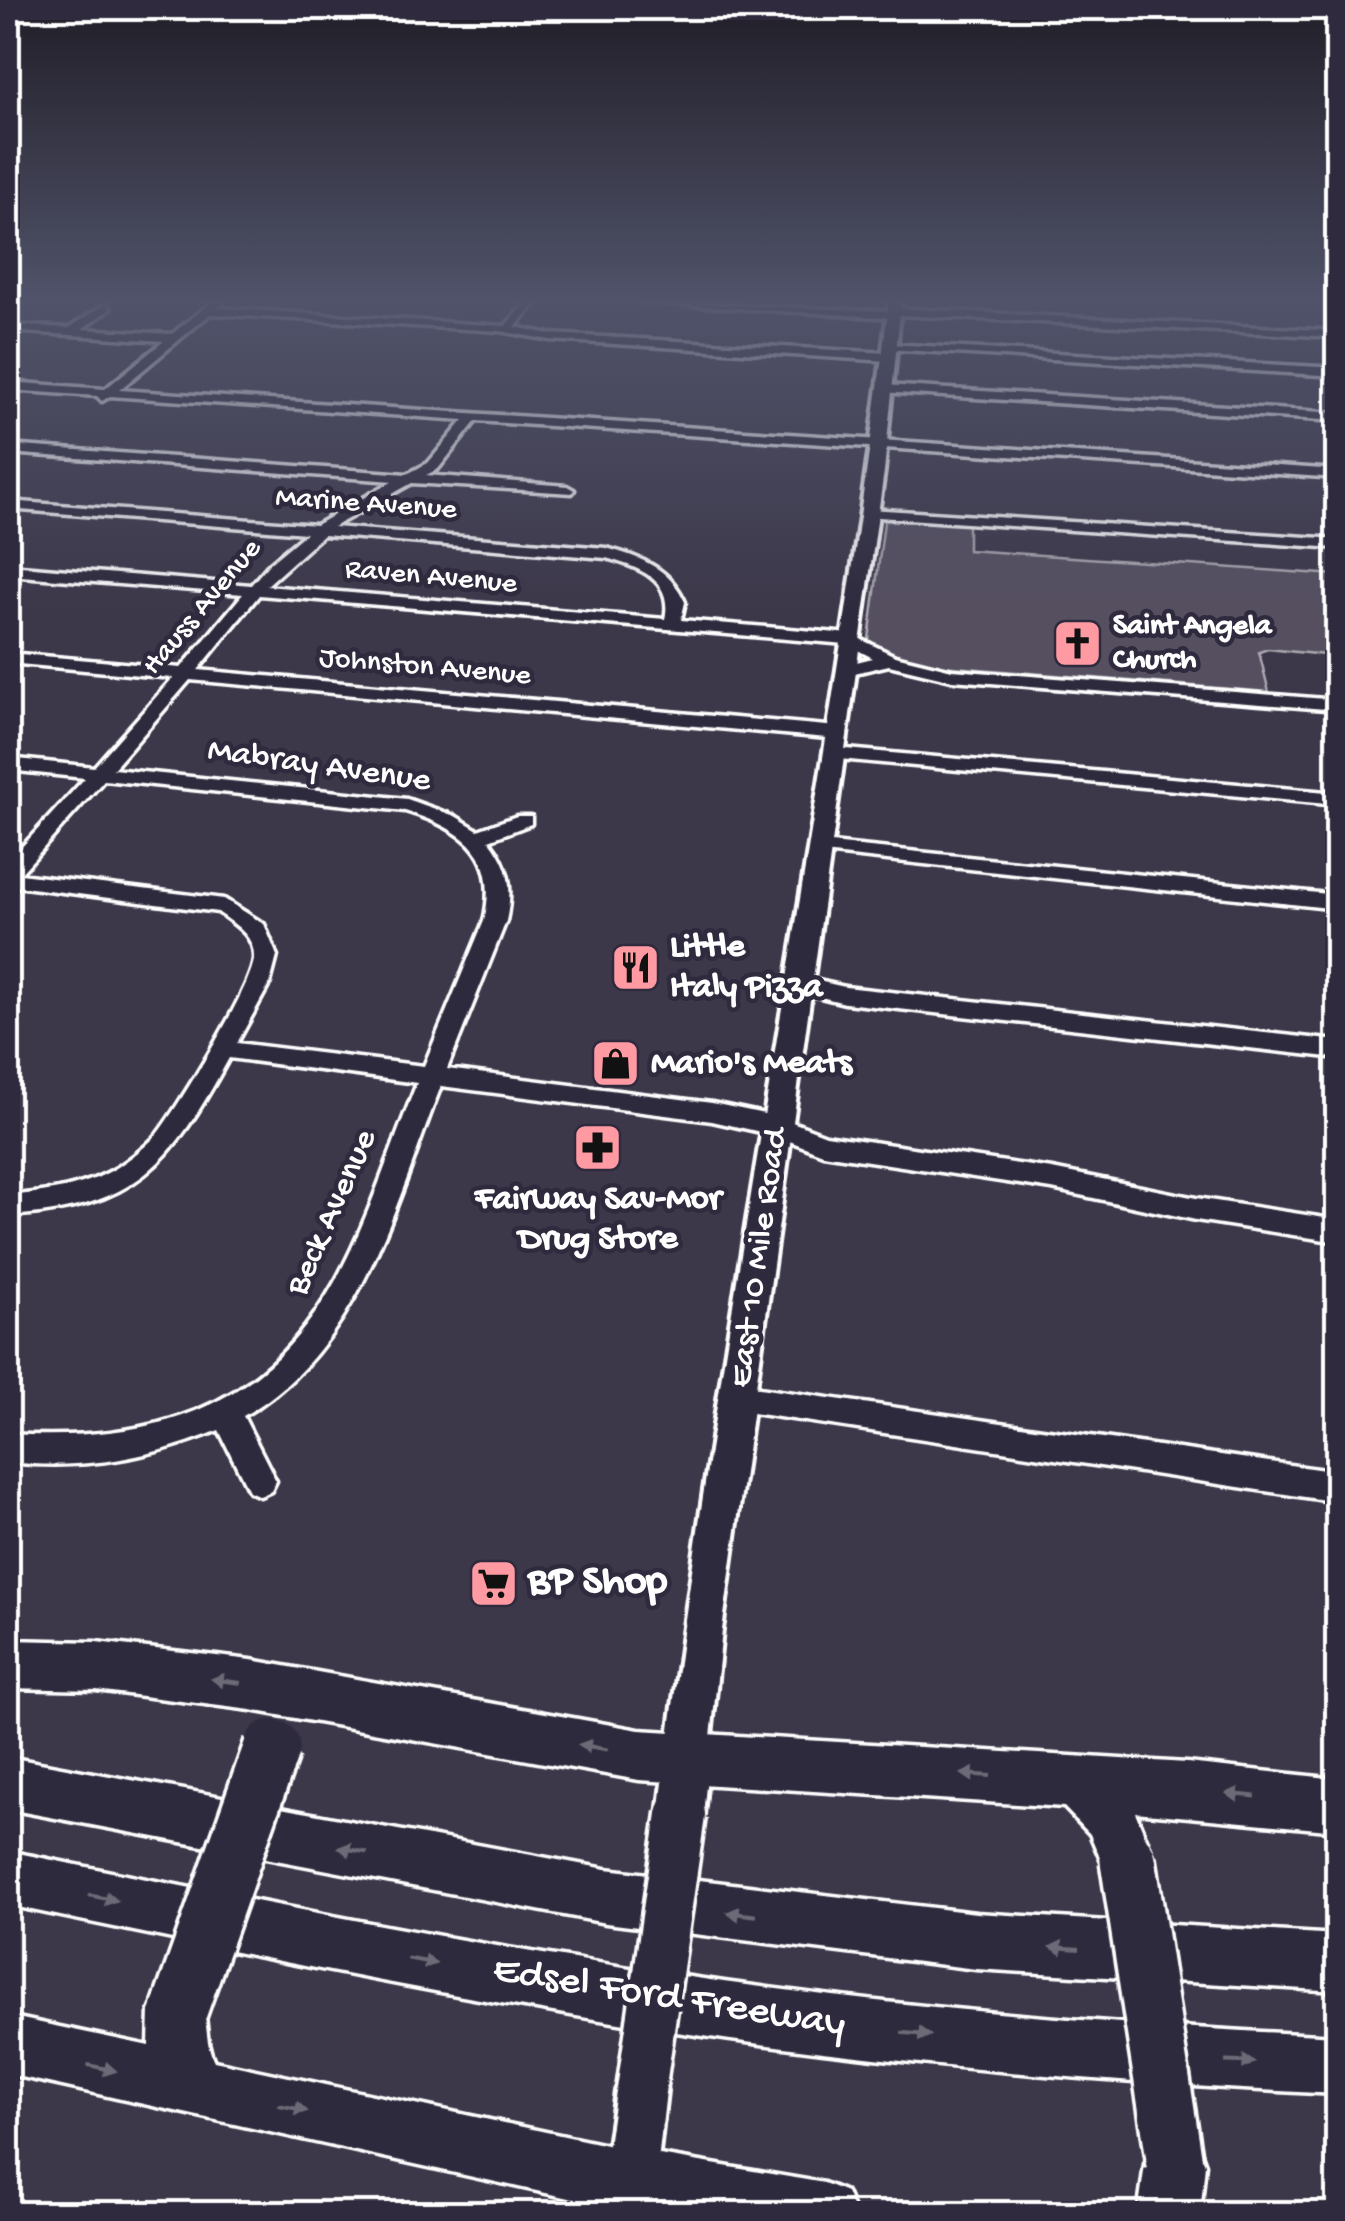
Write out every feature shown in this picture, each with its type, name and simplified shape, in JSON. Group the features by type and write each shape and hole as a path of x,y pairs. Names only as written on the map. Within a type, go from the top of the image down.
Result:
{"highway":[{"path":"8,1664 152,1672 639,1755 1074,1782 1338,1805"},
{"path":"197,2088 178,2051 179,2011 272,1747 293,1718 322,1698"},
{"path":"1074,1782 1112,1818 1128,1860 1172,2188"},
{"path":"8,1783 624,1899 976,1941 1338,1963"},
{"name":"Edsel Ford Freeway","path":"8,1878 422,1961 819,2023 1186,2058 1338,2066"},
{"path":"8,2045 197,2088 627,2197 824,2214"}],"main road":[{"name":"East 10 Mile Road","path":"627,2197 690,1757 702,1630 837,744 884,406"}],"street":[{"path":"213,406 670,441 854,448 880,445"},
{"path":"1154,406 1338,417"},
{"path":"468,423 748,434 1338,474"},
{"name":"Hauss Avenue","path":"8,877 274,567 319,529 438,461 468,423"},
{"path":"581,435 574,432 636,428"},
{"path":"670,441 744,440 750,438 748,434"},
{"path":"8,449 567,490"},
{"name":"Marine Avenue","path":"8,505 616,556 652,570 670,586 677,602 672,626"},
{"path":"869,513 1338,544"},
{"name":"Raven Avenue","path":"8,570 850,640"},
{"path":"850,640 888,660 952,674 1338,705"},
{"name":"Johnston Avenue","path":"8,658 1338,799"},
{"path":"846,670 888,660"},
{"name":"Mabray Avenue","path":"8,764 408,805 450,820 476,838"},
{"path":"432,1076 500,908 499,872 476,838 524,820"},
{"path":"821,848 1338,902"},
{"path":"8,877 224,906 246,920 262,940 266,956 264,971 173,1133 144,1162 92,1192 54,1202 8,1206"},
{"path":"800,985 845,995 1338,1050"},
{"path":"221,1050 658,1105 779,1126 824,1144 1052,1179 1196,1209 1338,1231"},
{"name":"Beck Avenue","path":"8,1448 58,1454 106,1452 164,1438 226,1414 294,1362 321,1331 343,1296 432,1076"},
{"path":"739,1398 1338,1486"},
{"path":"226,1414 260,1481"}],"shaded area":[{"path":"893,518 968,525 968,550 1337,575 1337,650 1324,649 1325,655 1268,649 1259,652 1269,692 941,666 902,656 869,639 884,522"}],"place":[{"name":"Saint Angela Church","path":"1078,644"},
{"name":"Little Italy Pizza","path":"635,968"},
{"name":"Mario's Meats","path":"616,1064"},
{"name":"Fairway Sav-Mor Drug Store","path":"598,1148"},
{"name":"BP Shop","path":"493,1583"}]}
